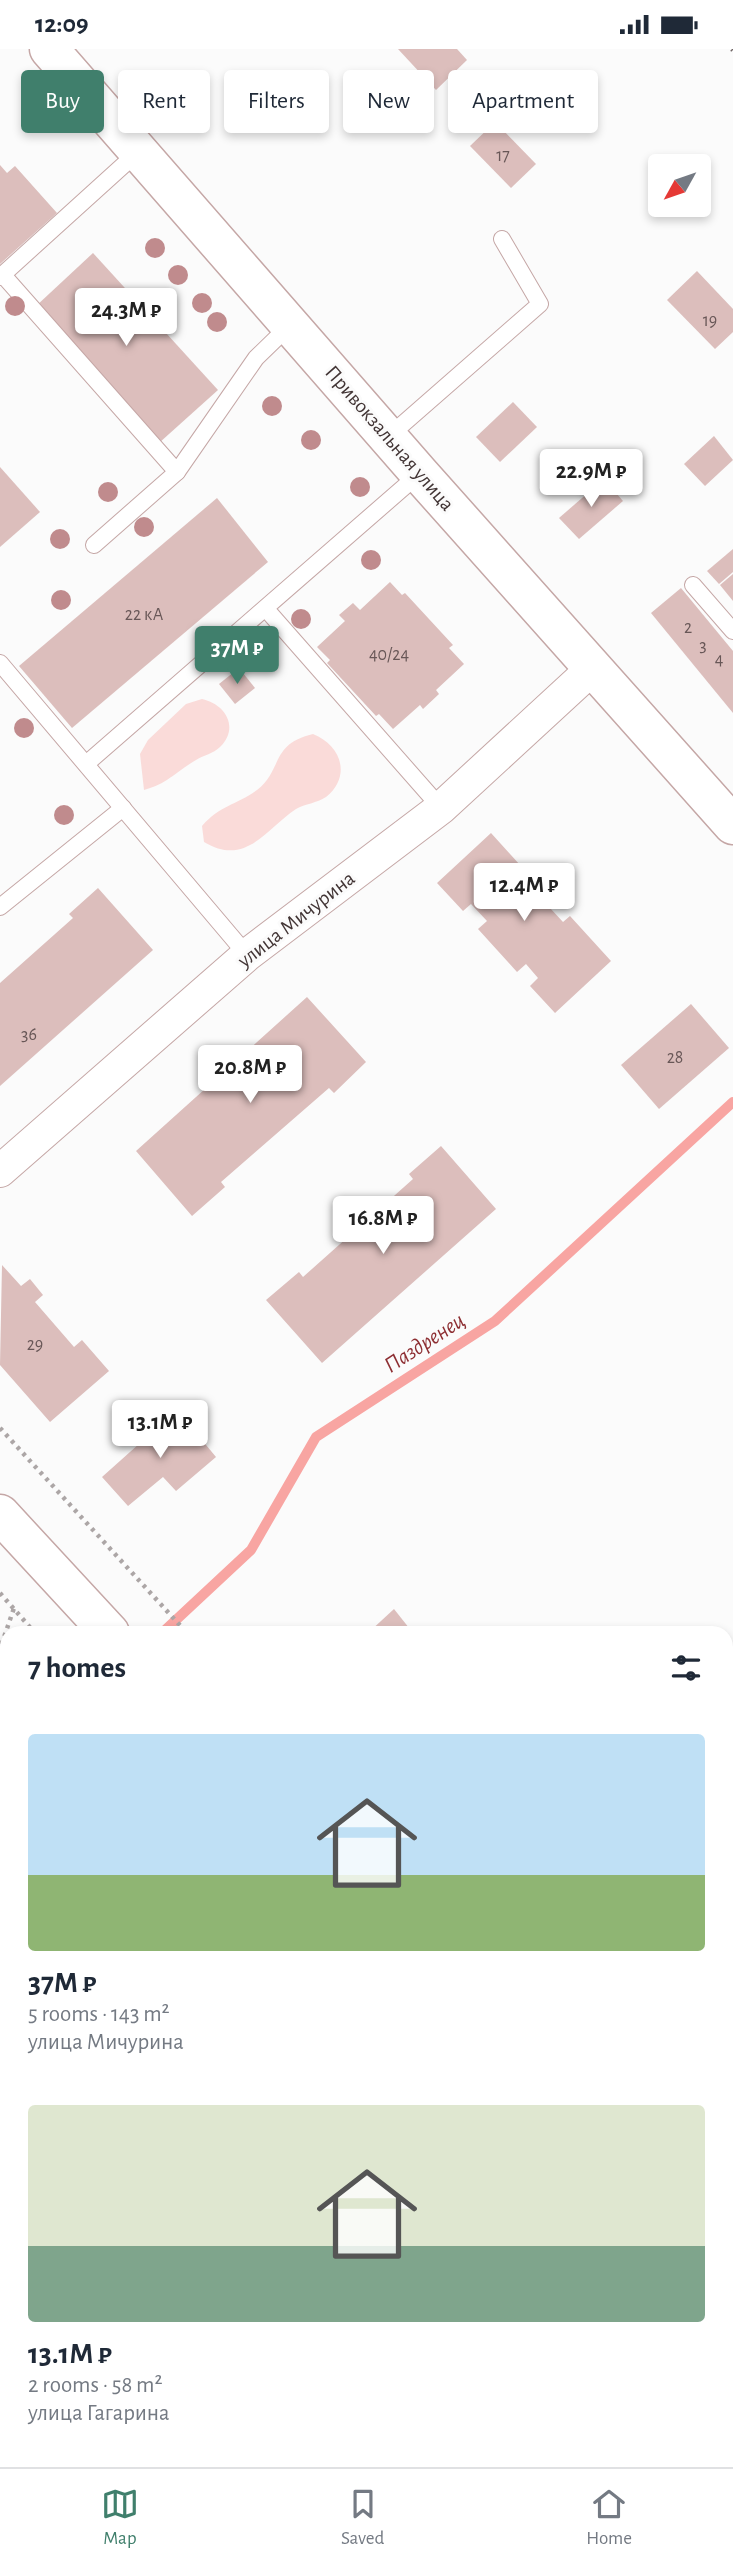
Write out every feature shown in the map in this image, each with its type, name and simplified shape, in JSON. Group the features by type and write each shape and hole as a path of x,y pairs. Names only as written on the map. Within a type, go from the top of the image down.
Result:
{"street":[{"name":"Привокзальная улица","path":"49,49 420,474 593,668 730,816"},
{"name":"улица Мичурина","path":"0,1171 247,955 441,808 593,668"},
{"path":"0,1514 104,1626"}],"lane":[{"path":"138,152 1,276 177,472"},
{"path":"388,437 540,304 502,239"},
{"path":"94,545 177,472 257,358 291,324"},
{"path":"86,764 420,474"},
{"path":"693,585 733,631"},
{"path":"266,609 441,808"},
{"path":"0,663 247,955"},
{"path":"0,907 123,808"}],"path":[{"path":"0,1428 181,1626"},
{"path":"0,1593 30,1626"},
{"path":"8,1626 14,1608"}],"shaded area":[{"path":"202,699 217,706 227,717 229,732 226,739 214,751 172,777 144,790 140,754 148,740 186,704"},
{"path":"313,734 330,746 340,762 339,780 326,797 296,809 254,843 243,848 219,849 204,842 202,826 209,819 257,790 290,744"}],"building":[{"path":"398,49 457,49 467,60 457,70 448,70 448,78 436,90 434,70 417,70"},
{"path":"484,133 506,133 536,164 511,188 470,146"},
{"path":"0,165 7,173 15,166 57,213 0,264"},
{"path":"93,253 218,390 159,443 35,307"},
{"path":"697,271 733,309 733,332 715,349 667,300"},
{"path":"513,402 537,427 500,462 476,437"},
{"path":"714,436 733,460 705,486 684,464"},
{"path":"0,467 40,512 0,547"},
{"path":"604,479 623,501 579,539 559,518"},
{"path":"217,498 268,562 72,728 19,666"},
{"path":"733,549 733,572 719,584 707,571"},
{"path":"733,574 733,601 720,585"},
{"path":"390,582 402,595 405,593 453,645 449,648 464,664 436,690 439,694 423,709 420,705 393,729 379,714 376,716 327,663 330,660 317,647 345,621 339,615 353,603 360,610"},
{"path":"681,588 733,651 733,713 651,613"},
{"path":"239,668 255,688 235,704 219,684"},
{"path":"491,833 530,876 525,881 563,922 570,916 611,961 555,1013 530,986 538,978 526,964 517,972 478,929 487,921 471,904 463,911 437,883"},
{"path":"98,888 153,950 0,1086 0,983 73,918 69,914"},
{"path":"307,997 366,1062 334,1093 329,1088 221,1182 225,1187 192,1216 136,1151"},
{"path":"691,1004 729,1048 659,1109 621,1065"},
{"path":"441,1146 496,1209 322,1363 266,1300 299,1272 303,1277 413,1179 409,1174"},
{"path":"2,1265 21,1286 30,1279 43,1295 35,1302 74,1347 82,1340 109,1371 50,1422 0,1365"},
{"path":"177,1410 216,1457 176,1491 163,1477 128,1506 102,1477"},
{"path":"394,1609 407,1626 376,1626"}],"waterway":[{"name":"Паздренец","path":"170,1626 251,1550 316,1437 495,1321 733,1102"}]}
